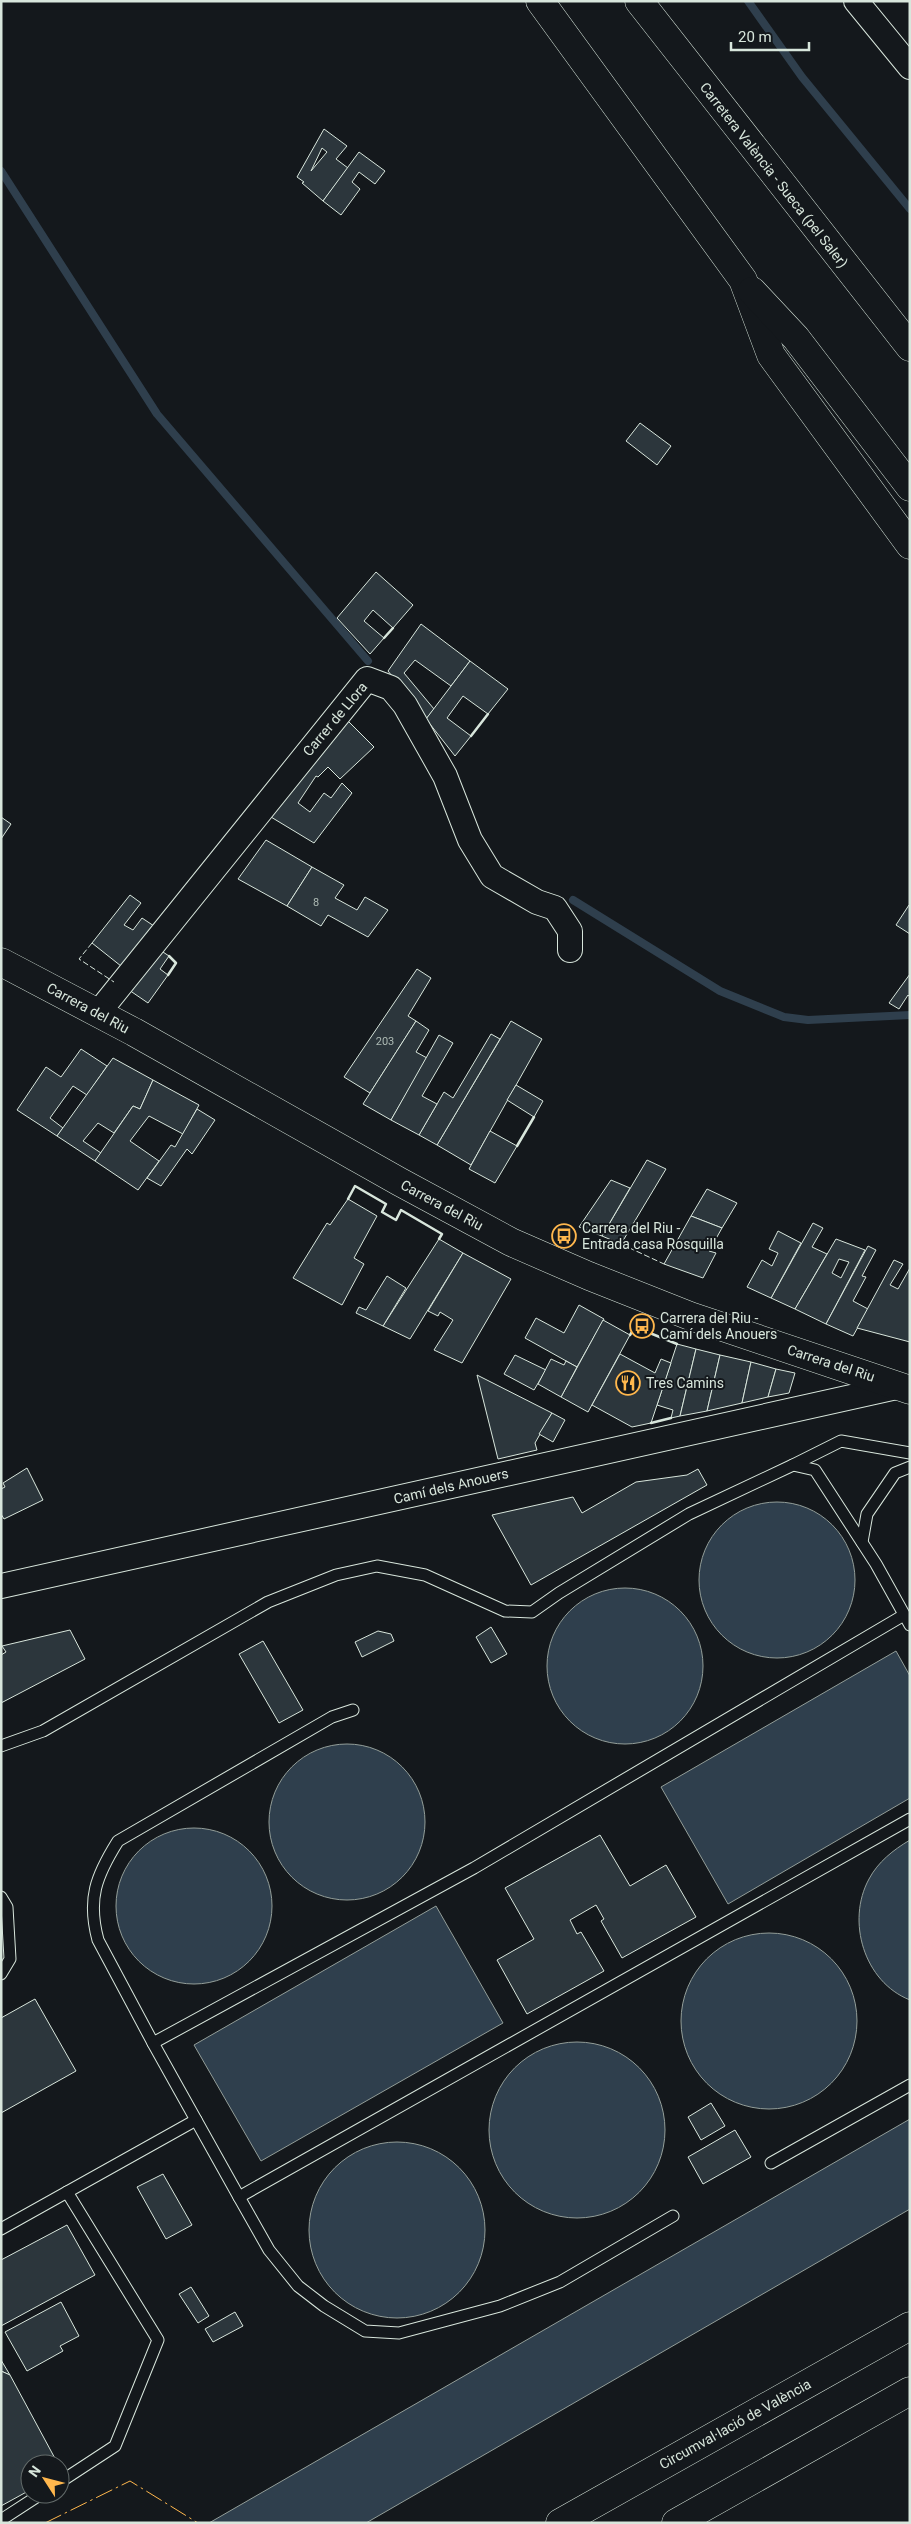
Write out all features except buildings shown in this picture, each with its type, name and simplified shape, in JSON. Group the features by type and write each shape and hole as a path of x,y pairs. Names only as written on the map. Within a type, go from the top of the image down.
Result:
{"main road":[{"path":"540,1 743,280 796,338 909,487"},
{"name":"Carretera València - Sueca (pel Saler)","path":"639,1 910,347"},
{"path":"743,280 771,356 910,545"},
{"name":"Carrera del Riu","path":"1,962 98,1013 511,1242 589,1276 690,1316 905,1388"},
{"name":"Circumval·lació de València","path":"560,2523 910,2326"},
{"path":"676,2523 910,2391"}],"street":[{"path":"856,1 910,67"},
{"name":"Carrer de Llora","path":"98,1013 367,679 391,688 405,706 445,776 470,840 492,876 538,902 555,908 570,931 570,950"},
{"name":"Camí dels Anouers","path":"1,1586 905,1388"}],"lane":[{"path":"1,1746 42,1731 268,1602 336,1574 376,1566 416,1574 470,1594 504,1611 532,1612 559,1593 689,1514 841,1441 910,1453"},
{"path":"153,2043 474,1868 907,1620 862,1542 815,1470 793,1465"},
{"path":"862,1542 867,1514 895,1474 910,1467"},
{"path":"353,1710 332,1717 118,1841 104,1863 93,1892 93,1922 98,1940 268,2250 298,2286 324,2306 365,2330 399,2334 500,2306 560,2282 673,2216"},
{"path":"239,2197 910,1819"},
{"path":"1,1897 7,1907 10,1959 1,1974"},
{"path":"771,2163 910,2085"},
{"path":"1,2229 196,2120"},
{"path":"67,2192 158,2340 116,2446 70,2476"},
{"path":"1,2520 26,2504"}],"water":[{"path":"769,1502 785,1502 800,1505 814,1511 837,1530 846,1543 852,1557 855,1580 854,1595 846,1617 827,1640 814,1649 800,1655 785,1658 769,1658 754,1655 740,1649 717,1630 708,1617 702,1603 699,1588 699,1572 702,1557 708,1543 727,1520 740,1511 754,1505"},
{"path":"617,1588 633,1588 648,1591 662,1597 685,1616 694,1629 700,1643 703,1666 702,1681 694,1703 675,1726 662,1735 648,1741 633,1744 617,1744 602,1741 588,1735 565,1716 556,1703 550,1689 547,1674 547,1658 550,1643 556,1629 575,1606 588,1597 602,1591"},
{"path":"896,1651 910,1676 910,1798 728,1904 661,1787"},
{"path":"339,1744 355,1744 370,1747 384,1753 407,1772 416,1785 422,1799 425,1822 424,1837 416,1859 397,1882 384,1891 370,1897 355,1900 339,1900 324,1897 310,1891 287,1872 278,1859 272,1845 269,1830 269,1814 272,1799 278,1785 297,1762 310,1753 324,1747"},
{"path":"186,1828 202,1828 217,1831 231,1837 254,1856 263,1869 269,1883 272,1906 271,1921 263,1943 244,1966 231,1975 217,1981 202,1984 186,1984 171,1981 157,1975 134,1956 125,1943 119,1929 116,1914 116,1898 119,1883 125,1869 144,1846 157,1837 171,1831"},
{"path":"910,1840 910,2000 894,1991 881,1979 871,1965 860,1931 859,1913 862,1896 869,1879 877,1867 886,1857"},
{"path":"436,1906 503,2023 261,2161 194,2045"},
{"path":"769,1933 803,1940 825,1953 837,1965 850,1987 857,2021 850,2055 837,2077 825,2089 803,2102 769,2109 735,2102 713,2089 701,2077 688,2055 681,2021 688,1987 701,1965 713,1953 735,1940"},
{"path":"577,2042 611,2049 633,2062 645,2074 658,2096 665,2130 658,2164 645,2186 633,2198 611,2211 577,2218 543,2211 521,2198 509,2186 496,2164 489,2130 496,2096 509,2074 521,2062 543,2049"},
{"path":"910,2119 910,2209 366,2523 209,2523"},
{"path":"397,2142 431,2149 453,2162 465,2174 478,2196 485,2230 478,2264 465,2286 453,2298 431,2311 397,2318 363,2311 341,2298 329,2286 316,2264 309,2230 316,2196 329,2174 341,2162 363,2149"}],"waterway":[{"path":"748,1 802,77 910,209"},
{"path":"1,171 157,414 368,661"},
{"path":"573,900 720,991 784,1017 808,1020 910,1015"}],"fence":[{"path":"92,943 79,959 114,982"},
{"path":"621,1244 664,1264"}],"wall":[{"path":"384,638 393,628"},
{"path":"471,736 488,714"},
{"path":"168,975 176,963 169,956"},
{"path":"517,1146 534,1117"},
{"path":"348,1199 355,1186 386,1204 382,1212 396,1220 401,1210 442,1234 439,1239"},
{"path":"630,1335 635,1327 677,1344"},
{"path":"651,1423 671,1418"}],"power":[{"path":"45,2523 130,2481 198,2523"}],"place":[{"name":"Carrera del Riu - Entrada casa Rosquilla","path":"564,1236"},
{"name":"Carrera del Riu - Camí dels Anouers","path":"642,1326"},
{"name":"Tres Camins","path":"628,1383"}]}
